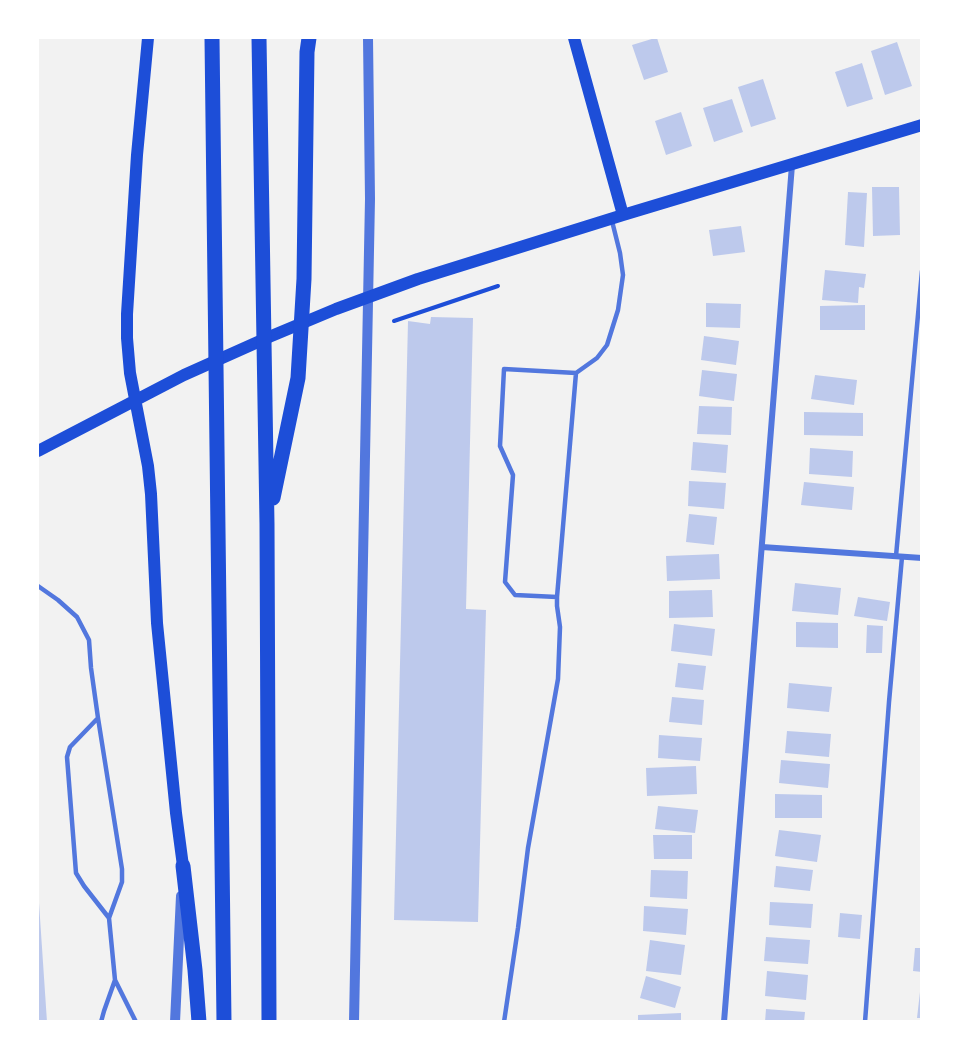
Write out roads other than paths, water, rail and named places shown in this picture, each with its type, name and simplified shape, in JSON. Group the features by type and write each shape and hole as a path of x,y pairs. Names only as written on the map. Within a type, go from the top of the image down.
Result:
{"highway":[{"path":"212,38 224,1022"},
{"path":"259,38 267,524 269,1022"},
{"path":"267,524 298,378 304,279 306,51 309,38"},
{"path":"183,866 199,1022"}],"main road":[{"path":"148,38 137,155 127,314 128,354 152,494 157,623 183,866"},
{"path":"574,38 617,217"},
{"path":"38,451 184,375 326,313 418,279 921,125"}],"street":[{"path":"354,1022 369,233 368,38"},
{"path":"724,1022 792,164"},
{"path":"762,548 921,558"},
{"path":"175,1022 183,866"}],"lane":[{"path":"557,597 515,595 505,582 513,475 500,446 504,369 576,373 597,358 607,345 618,310 623,275 617,217"},
{"path":"865,1022 921,272"},
{"path":"504,1022 528,848 558,679 560,627 557,597 576,373"},
{"path":"38,586 77,617 89,640 98,718 122,868 122,882 109,918 115,980 136,1022"},
{"path":"98,718 70,747 68,757 76,873 109,918"},
{"path":"102,1022 115,980"}]}
